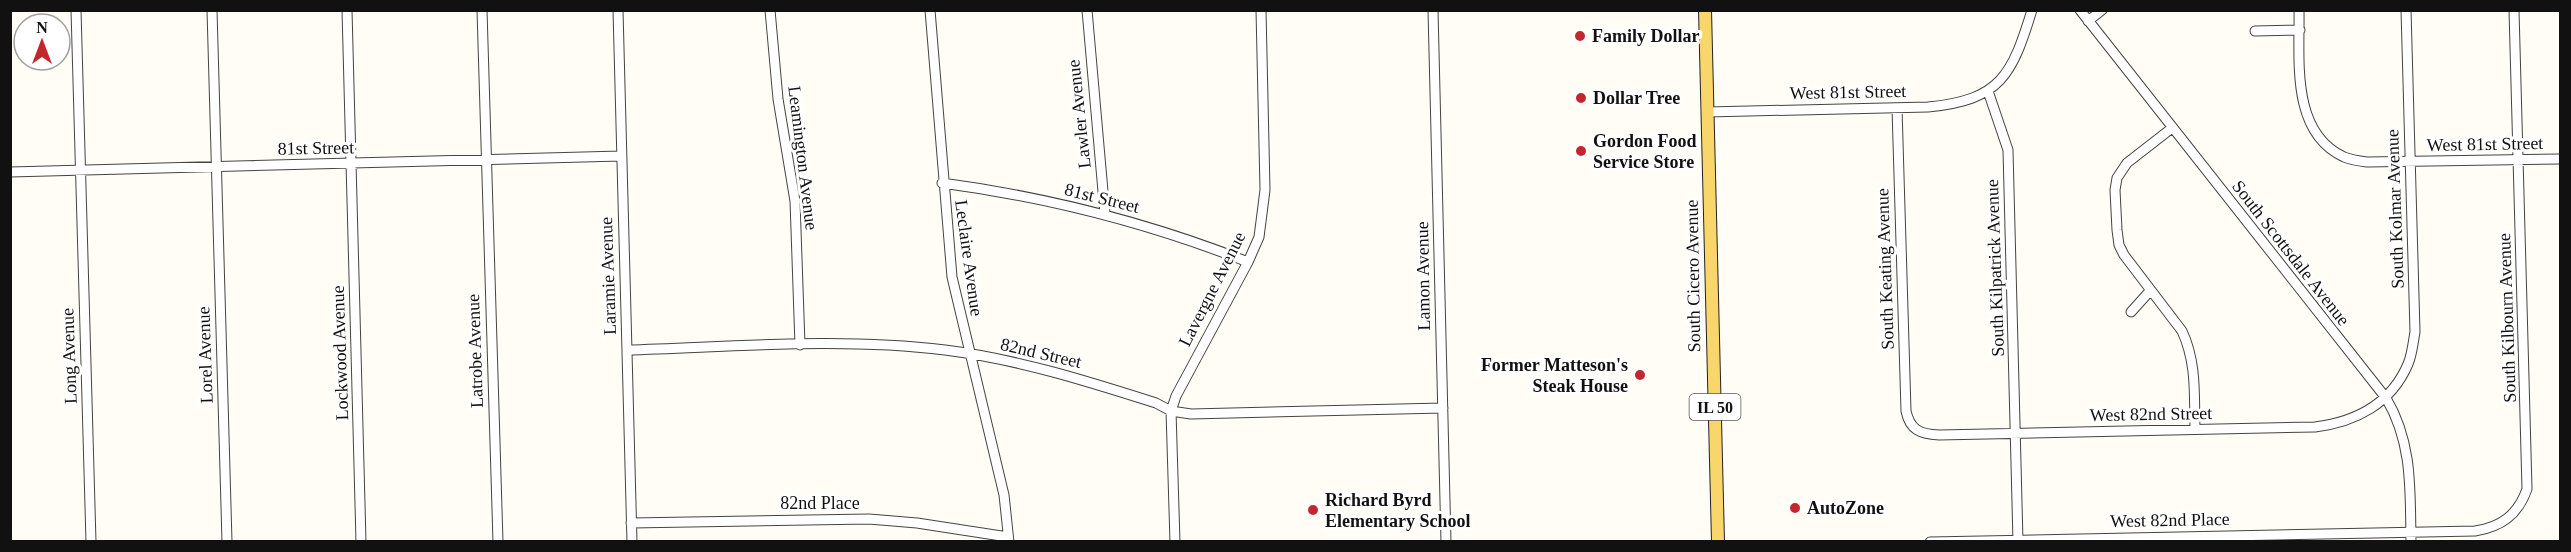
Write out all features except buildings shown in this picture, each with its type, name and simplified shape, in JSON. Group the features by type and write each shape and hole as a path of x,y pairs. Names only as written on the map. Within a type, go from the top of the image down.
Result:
{"main road":[{"name":"South Cicero Avenue","path":"1705,10 1718,542"}],"street":[{"name":"Long Avenue","path":"76,10 91,542"},
{"name":"Lorel Avenue","path":"212,10 226,542"},
{"name":"Lockwood Avenue","path":"347,10 361,542"},
{"name":"Latrobe Avenue","path":"482,10 498,542"},
{"name":"Laramie Avenue","path":"618,10 632,542"},
{"name":"Leamington Avenue","path":"770,10 778,99 795,201 800,345"},
{"name":"Leclaire Avenue","path":"930,10 942,183 952,277 968,354 1004,495 1008,539"},
{"name":"Lawler Avenue","path":"1087,10 1105,214"},
{"name":"Lavergne Avenue","path":"1175,542 1171,411 1176,396 1248,262 1258,237 1265,190 1261,10"},
{"name":"Lamon Avenue","path":"1432,10 1446,542"},
{"path":"1988,91 2007,74 2021,45 2032,10"},
{"name":"South Scottsdale Avenue","path":"2080,10 2386,398 2397,417 2406,445 2410,470 2411,537"},
{"path":"2088,21 2102,10"},
{"name":"West 81st Street","path":"2299,10 2303,100 2308,120 2316,133 2333,150 2345,157 2367,162 2560,159"},
{"name":"South Kolmar Avenue","path":"2386,398 2399,382 2409,362 2415,332 2406,10"},
{"name":"South Kilbourn Avenue","path":"2411,537 2490,529 2513,515 2522,503 2527,489 2514,10"},
{"path":"2255,31 2300,30"},
{"name":"West 81st Street","path":"1707,112 1944,106 1988,91"},
{"name":"South Kilpatrick Avenue","path":"1988,91 2008,150 2018,541"},
{"name":"South Keating Avenue","path":"1897,108 1905,401 1908,420 1912,427"},
{"path":"2172,128 2127,163 2117,178 2115,190 2119,245 2150,291 2182,331 2189,345 2193,364 2195,429"},
{"name":"81st Street","path":"10,172 621,156"},
{"name":"81st Street","path":"942,183 1007,192 1105,214 1192,240 1248,262"},
{"path":"2131,312 2150,291"},
{"name":"82nd Street","path":"627,350 800,345 909,346 968,354 1081,379 1156,403 1171,411 1191,414 1443,408"},
{"name":"West 82nd Street","path":"1912,427 1918,432 1939,435 2315,428 2339,424 2369,410 2386,398"},
{"name":"82nd Place","path":"631,523 869,519 917,523 1008,539"},
{"name":"West 82nd Place","path":"1930,542 2411,537"}],"place":[{"name":"Family Dollar","path":"1580,36"},
{"name":"Dollar Tree","path":"1581,98"},
{"name":"Gordon Food Service Store","path":"1581,151"},
{"name":"Former Matteson's Steak House","path":"1640,375"},
{"name":"AutoZone","path":"1795,508"},
{"name":"Richard Byrd Elementary School","path":"1313,510"}]}
